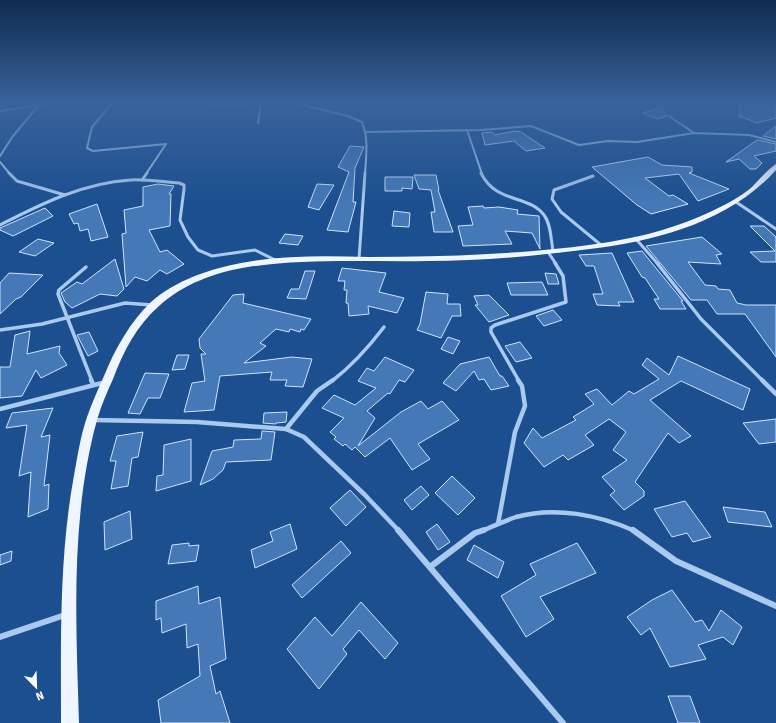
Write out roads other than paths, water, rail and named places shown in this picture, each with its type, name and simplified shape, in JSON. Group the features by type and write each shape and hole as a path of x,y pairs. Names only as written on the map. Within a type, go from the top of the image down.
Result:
{"main road":[{"path":"70,723 69,582 75,508 83,454 92,420 110,370 138,323 154,305 170,293 199,278 245,265 279,262 359,259 458,258 550,251 601,245 635,238 682,225 710,215 736,202 775,168"}],"street":[{"path":"0,155 12,137"},
{"path":"90,137 87,148 93,150 166,144 142,180"},
{"path":"359,259 368,148 367,137"},
{"path":"471,137 477,160 487,184 497,192 544,214 550,251 563,276 567,299 566,302 495,325 491,328 491,332 522,386 525,406 515,432 498,524"},
{"path":"558,137 579,145 608,141 637,142 670,137"},
{"path":"756,137 776,142"},
{"path":"0,162 17,181 65,195"},
{"path":"593,176 554,190 552,195 553,202 562,213 601,245"},
{"path":"0,226 41,204 65,195 115,182 142,180 184,184 185,189 179,207 180,221 186,235 200,254 207,256 219,256 252,250 258,251 279,262"},
{"path":"736,202 776,229"},
{"path":"635,238 666,274 701,319 776,394"},
{"path":"86,267 59,290 58,294 93,384"},
{"path":"0,330 42,324 125,303 136,302 154,305"},
{"path":"286,429 317,391 345,370 365,352 384,326"},
{"path":"0,409 93,384 106,382"},
{"path":"92,420 197,422 286,429 304,437 365,495 413,545 478,625 563,723"},
{"path":"430,567 475,533 498,524 517,518 542,513 590,515 634,530 676,561 776,606"},
{"path":"0,637 69,614"}]}
